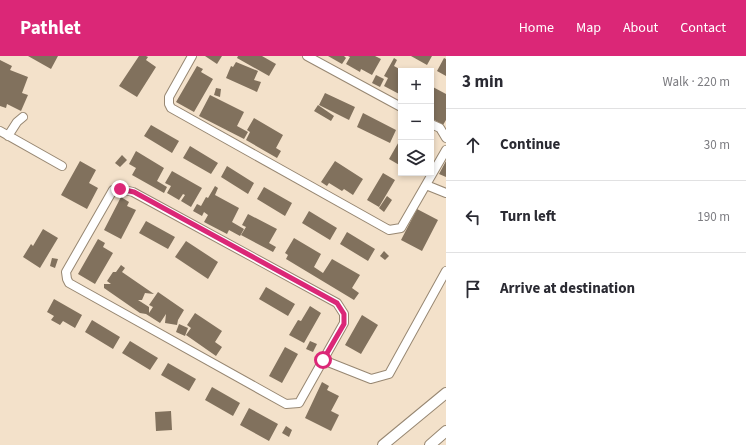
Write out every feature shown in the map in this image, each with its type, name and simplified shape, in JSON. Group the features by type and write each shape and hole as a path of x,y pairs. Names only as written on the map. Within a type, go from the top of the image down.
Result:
{"street":[{"path":"192,56 169,97 169,104 171,108 389,230 401,228 446,150"},
{"path":"307,56 398,105"},
{"path":"8,136 17,122 23,117"},
{"path":"434,125 440,128 446,138"},
{"path":"0,131 62,166"},
{"path":"426,185 446,193"},
{"path":"120,189 134,192 337,303 344,314 344,324 323,360 298,403 286,404 69,283 66,279 66,272 113,190 120,189"},
{"path":"323,360 371,379 389,374 446,271"},
{"path":"383,445 446,393"},
{"path":"430,445 446,431"}],"building":[{"path":"28,56 58,56 51,69"},
{"path":"139,56 148,57 146,60 156,67 137,97 119,86"},
{"path":"205,56 222,56 217,64"},
{"path":"238,56 262,56 276,64 269,76 237,58"},
{"path":"328,56 344,56 346,58 342,64"},
{"path":"348,56 375,56 381,59 372,75 361,69 360,72 346,64 350,57"},
{"path":"411,56 432,56 427,65"},
{"path":"394,58 397,60 394,66 398,68 398,93 384,86 388,78 384,76"},
{"path":"444,58 446,59 446,76 437,71"},
{"path":"0,60 12,66 10,70 28,77 22,93 28,95 21,111 7,104 6,108 0,106"},
{"path":"236,62 258,71 254,80 261,82 257,92 226,78 231,66 233,67"},
{"path":"197,66 203,69 201,72 213,79 194,112 176,102"},
{"path":"376,75 384,79 380,87 372,83"},
{"path":"216,88 221,89 220,97 214,95"},
{"path":"434,88 446,94 446,120 443,125 434,120"},
{"path":"325,93 355,107 349,120 319,105"},
{"path":"210,95 244,112 237,126 248,132 244,139 199,116"},
{"path":"318,105 334,116 331,121 314,111"},
{"path":"363,113 396,130 390,143 357,127"},
{"path":"254,118 283,135 276,148 281,151 277,158 246,140 250,132 247,130"},
{"path":"151,125 179,141 172,153 144,136"},
{"path":"398,143 398,164 389,159"},
{"path":"190,146 218,163 211,174 183,158"},
{"path":"136,151 164,168 157,181 167,187 164,193 132,175 136,168 129,164"},
{"path":"122,155 127,160 120,167 115,163"},
{"path":"80,161 96,170 89,183 98,188 87,209 61,195"},
{"path":"335,161 363,179 353,195 344,189 342,191 329,183 327,186 321,182"},
{"path":"446,161 446,177 439,174"},
{"path":"227,166 254,183 248,194 221,177"},
{"path":"172,171 202,188 191,207 181,201 185,195 183,194 179,200 167,193 171,186 165,183"},
{"path":"383,173 395,180 379,207 367,200"},
{"path":"215,186 218,188 215,195 239,208 232,222 244,229 240,236 229,230 227,234 204,222 208,215 204,212 202,216 193,211 197,204 201,206"},
{"path":"264,187 292,203 285,216 257,199"},
{"path":"387,196 392,200 384,212 379,208"},
{"path":"121,197 129,202 127,206 136,210 121,239 104,230"},
{"path":"417,209 438,220 422,251 401,240"},
{"path":"309,211 337,228 330,240 302,223"},
{"path":"248,214 277,229 269,243 276,247 273,252 241,235 246,227 242,225"},
{"path":"146,221 175,237 168,249 139,233"},
{"path":"43,229 58,238 40,268 23,257 31,244 33,246"},
{"path":"347,232 375,249 368,261 340,244"},
{"path":"294,238 321,254 314,267 323,273 332,259 360,275 352,288 359,293 354,300 286,259 288,255 285,253"},
{"path":"98,239 105,243 103,247 113,253 95,284 78,274"},
{"path":"186,241 218,262 208,279 175,257"},
{"path":"384,251 389,256 385,260 380,256"},
{"path":"52,258 58,259 55,268 50,266"},
{"path":"121,265 125,268 122,272 154,294 145,293 142,300 138,300 149,307 149,313 153,307 149,305 158,292 184,310 178,320 177,325 165,323 166,314 160,323 146,314 140,313 104,288 104,284 111,284 107,281 113,272 116,272"},
{"path":"266,287 295,304 288,316 259,299"},
{"path":"54,299 82,315 75,328 63,321 60,325 51,320 54,316 47,312"},
{"path":"310,306 321,313 304,343 289,335 298,320 301,321"},
{"path":"195,313 222,331 215,342 222,347 216,356 186,335 191,328 187,325"},
{"path":"362,315 378,325 361,354 345,345"},
{"path":"92,320 120,337 113,349 85,332"},
{"path":"179,324 188,328 185,336 176,332"},
{"path":"130,341 158,358 150,370 122,353"},
{"path":"310,341 317,344 313,352 306,349"},
{"path":"285,347 298,354 282,383 269,376"},
{"path":"168,363 196,379 189,391 161,375"},
{"path":"322,382 329,386 327,390 339,396 331,411 339,415 331,431 305,418"},
{"path":"212,387 240,403 233,416 205,400"},
{"path":"249,408 278,424 269,441 240,425"},
{"path":"171,411 172,430 156,431 155,412"},
{"path":"286,426 292,430 289,437 282,433"}],"route":[{"path":"120,189 134,192 337,303 344,314 344,324 323,360"}]}
